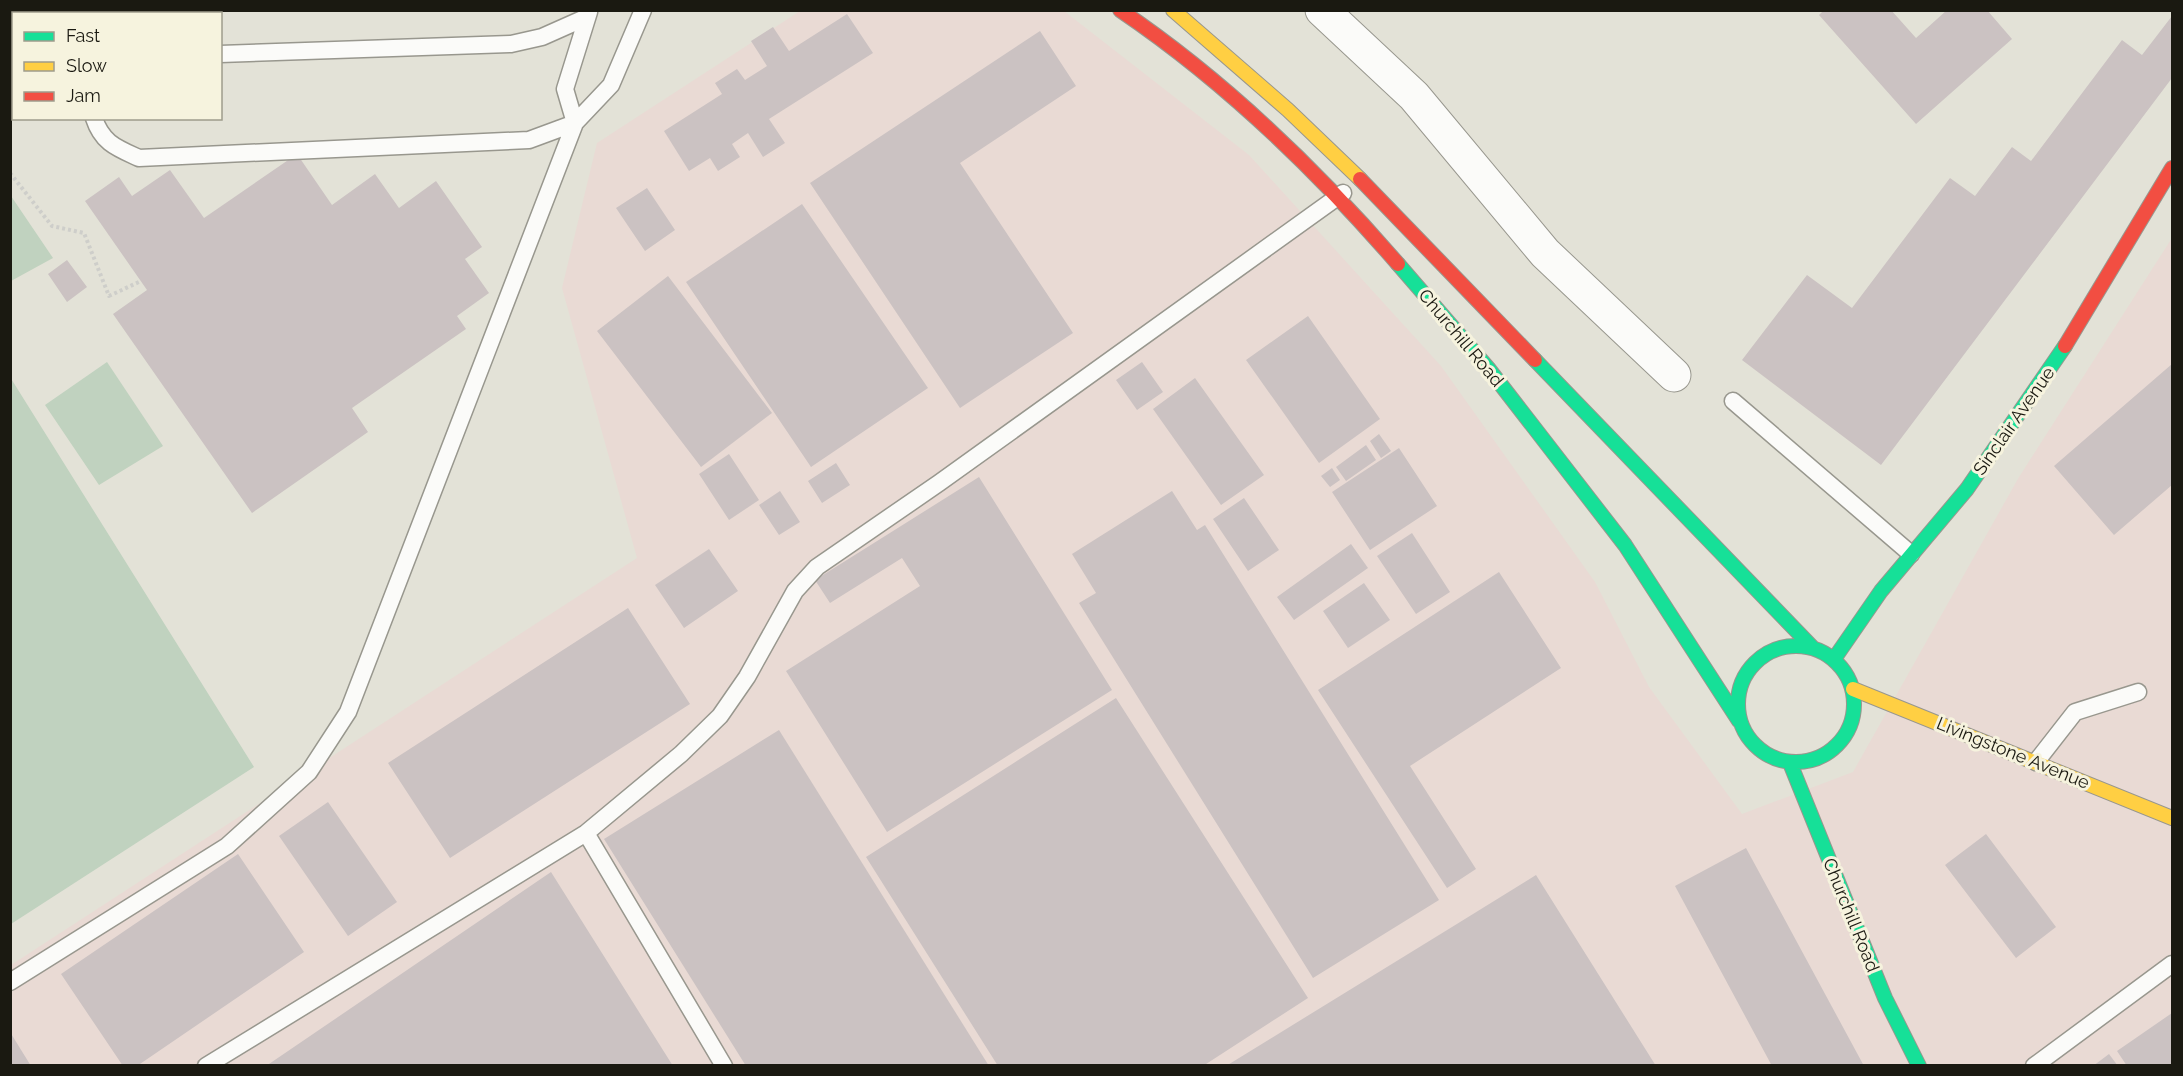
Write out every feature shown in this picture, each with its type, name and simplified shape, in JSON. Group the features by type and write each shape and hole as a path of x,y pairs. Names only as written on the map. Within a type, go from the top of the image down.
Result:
{"main road":[{"name":"Churchill Road","path":"1120,10 1163,39 1270,129 1339,196 1488,368 1610,526 1739,721 1750,742 1768,756 1790,763 1885,998 1919,1065"},
{"name":"Churchill Road","path":"1173,10 1288,110 1360,179 1813,648 1834,659 1846,672 1853,689"},
{"name":"Sinclair Avenue","path":"1834,659 1881,591 1967,489 2021,413 2067,343 2172,168"},
{"name":"Churchill Road","path":"1739,721 1737,700 1742,680 1755,663 1772,651 1792,645 1813,648"},
{"name":"Livingstone Avenue","path":"1853,689 2172,818"},
{"path":"1790,763 1814,760 1835,748 1849,730 1855,707 1853,689"}],"street":[{"path":"1322,10 1414,96 1545,253 1674,375"}],"lane":[{"path":"10,982 227,846 309,772 348,712 575,123 611,85 643,11"},
{"path":"575,123 565,89 588,14"},
{"path":"222,54 511,44 542,37 588,14"},
{"path":"95,120 98,132 109,145 139,158 529,140 575,123"},
{"path":"206,1065 586,833 681,754 720,716 747,677 795,591 818,567 939,483 1360,179"},
{"path":"1733,401 1911,554"},
{"path":"2036,762 2075,712 2138,692"},
{"path":"586,833 724,1065"},
{"path":"2034,1065 2172,964"}],"path":[{"path":"10,173 52,226 84,233 109,296 141,281"}],"shaded area":[{"path":"800,11 1064,11 1249,155 1441,366 1595,582 1649,687 1742,814 1853,772 2019,477 2172,238 2172,1065 11,1066 11,965 637,558 562,288 597,143"}],"green space":[{"path":"11,196 53,258 10,281"},
{"path":"107,362 163,446 99,485 45,405"},
{"path":"10,377 254,767 11,924 10,924"}],"building":[{"path":"10,10 63,10 60,12 12,12 12,15"},
{"path":"1824,10 1891,10 1916,38 1947,10 1987,10 2012,39 1916,124 1819,15"},
{"path":"847,14 873,53 769,119 785,143 763,157 748,133 732,144 740,157 718,171 710,158 689,171 664,131 722,94 715,83 737,69 745,80 767,66 751,41 773,27 789,51"},
{"path":"2172,16 2172,78 1881,465 1742,360 1807,275 1852,308 1950,178 1975,196 2012,147 2031,161 2122,40 2142,55"},
{"path":"1040,31 1076,86 960,163 1073,333 960,408 810,183"},
{"path":"297,154 332,205 375,174 399,208 436,181 482,247 465,259 489,293 457,316 466,329 352,408 368,432 252,513 113,314 147,290 85,201 119,177 132,196 170,170 204,218"},
{"path":"647,188 675,230 645,251 616,208"},
{"path":"802,204 928,388 811,467 686,282"},
{"path":"67,260 87,287 67,302 48,274"},
{"path":"668,276 772,413 701,467 597,331"},
{"path":"1308,316 1380,419 1319,463 1246,360"},
{"path":"1142,362 1163,392 1137,410 1116,380"},
{"path":"2172,364 2172,485 2114,535 2054,466"},
{"path":"1195,378 1264,475 1221,505 1153,409"},
{"path":"1379,434 1391,451 1381,458 1370,441"},
{"path":"1366,445 1376,460 1346,481 1336,467"},
{"path":"1399,448 1437,506 1370,550 1332,492"},
{"path":"729,454 759,500 729,520 699,474"},
{"path":"836,463 850,485 822,503 808,481"},
{"path":"1332,468 1340,480 1330,487 1321,476"},
{"path":"979,477 1112,690 887,832 786,671 920,586 902,558 830,603 815,580"},
{"path":"780,491 800,522 779,535 759,505"},
{"path":"1172,491 1197,530 1205,525 1439,900 1313,978 1079,603 1096,593 1072,554"},
{"path":"1244,498 1279,550 1248,571 1213,519"},
{"path":"1412,533 1450,592 1416,614 1377,556"},
{"path":"1351,544 1368,568 1294,620 1277,597"},
{"path":"709,549 738,591 684,628 655,585"},
{"path":"1499,572 1561,668 1410,766 1476,869 1447,888 1318,690"},
{"path":"1364,583 1390,620 1348,648 1323,611"},
{"path":"628,608 690,704 450,858 388,763"},
{"path":"1116,698 1308,998 1203,1066 998,1066 866,857"},
{"path":"779,730 989,1066 746,1066 604,839"},
{"path":"328,802 397,902 348,936 279,836"},
{"path":"1986,834 2056,927 2016,958 1945,865"},
{"path":"1746,848 1864,1066 1772,1066 1675,886"},
{"path":"238,854 304,952 137,1066 123,1066 61,974"},
{"path":"551,872 673,1066 266,1066"},
{"path":"1536,875 1656,1066 1226,1066 1452,927"},
{"path":"2172,1013 2172,1066 2127,1066 2117,1051"},
{"path":"10,1032 31,1066 10,1066"},
{"path":"2109,1054 2118,1066 2093,1066"}],"traffic: fast":[{"path":"1398,264 1488,368 1625,545 1739,721"},
{"path":"1834,659 1881,591 1967,489 2065,346"},
{"path":"1535,360 1813,648"},
{"path":"1796,646 1818,650 1837,663 1850,682 1854,704 1850,726 1837,745 1818,758 1796,762 1774,758 1755,745 1742,726 1738,704 1742,682 1755,663 1774,650 1796,646"},
{"path":"1790,763 1885,998 1919,1066"}],"traffic: slow":[{"path":"1173,10 1288,110 1360,179"},
{"path":"1853,689 2172,818"}],"traffic: jam":[{"path":"1120,10 1159,37 1232,96 1301,160 1367,228 1398,264"},
{"path":"2065,346 2172,168"},
{"path":"1360,179 1535,360"}]}
